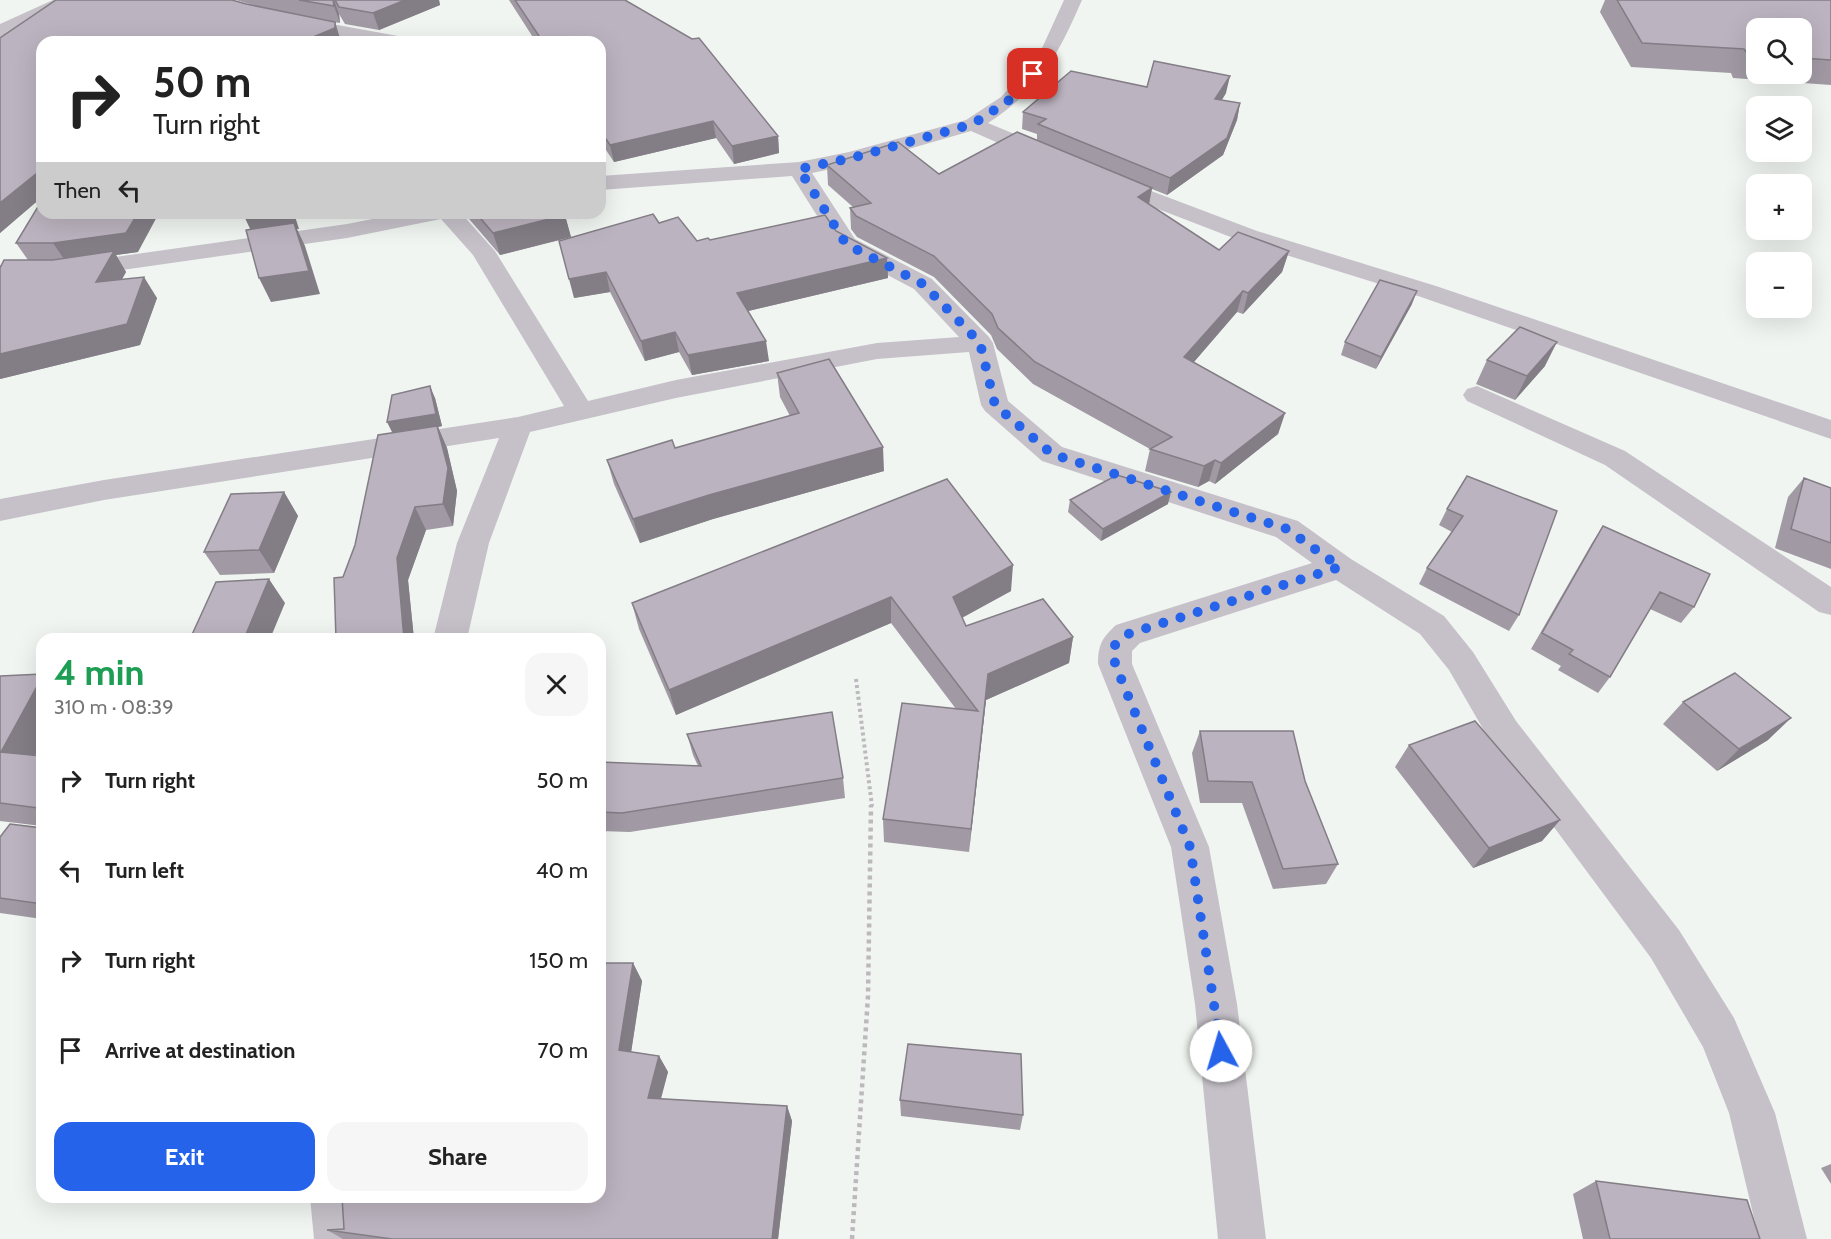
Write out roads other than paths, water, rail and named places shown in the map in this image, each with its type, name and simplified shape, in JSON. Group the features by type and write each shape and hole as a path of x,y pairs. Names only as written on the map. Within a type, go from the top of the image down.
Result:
{"street":[{"path":"2,29 68,0"},
{"path":"211,0 262,17 365,36"},
{"path":"606,183 799,169 852,158 973,124 1008,101 1033,74 1052,46 1073,0"},
{"path":"973,124 1078,169 1249,236 1416,288 1831,430"},
{"path":"799,169 846,244 923,284 980,343 995,405 1052,454 1287,529 1340,567 1432,625 1461,661 1503,731 1665,944 1719,1033 1752,1113 1783,1239"},
{"path":"0,272 66,271 346,231 407,219"},
{"path":"454,219 483,251 580,410"},
{"path":"0,510 104,490 518,426 676,389 866,353 980,343"},
{"path":"1477,395 1616,458 1831,603"},
{"path":"451,633 473,543 518,426"},
{"path":"1242,1239 1216,1004 1190,847 1115,664 1114,646 1128,634 1340,567"},
{"path":"335,1203 338,1239"}]}
